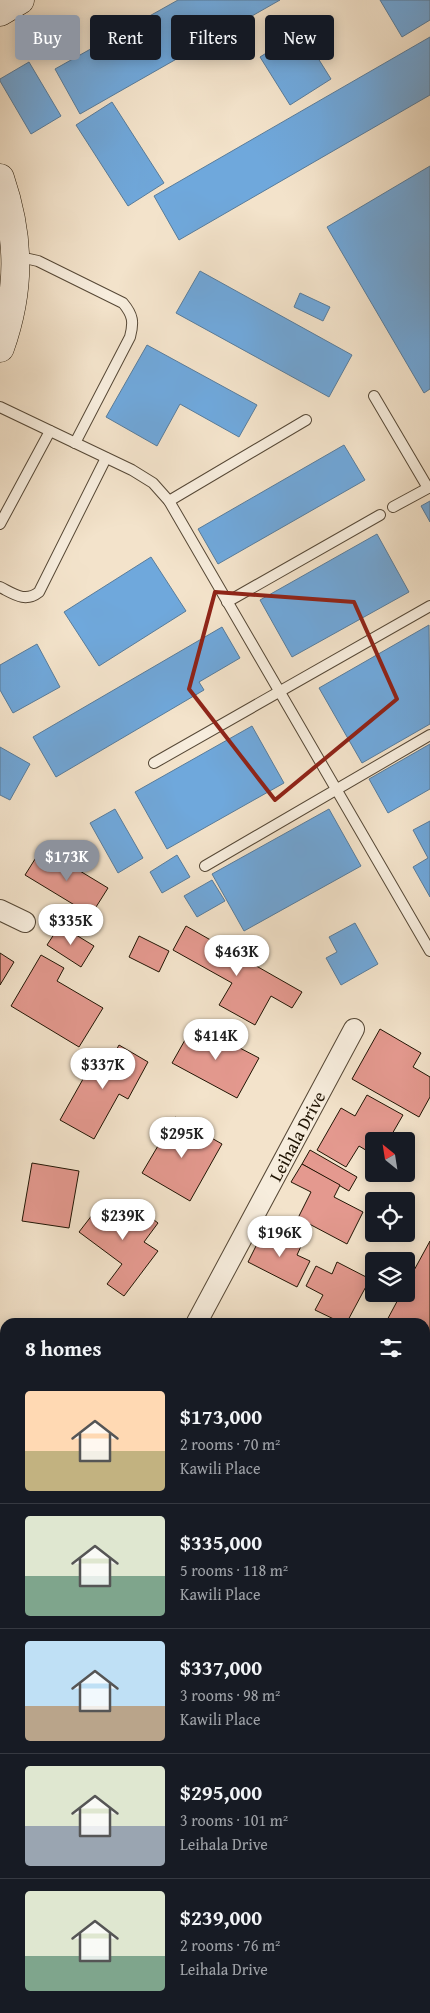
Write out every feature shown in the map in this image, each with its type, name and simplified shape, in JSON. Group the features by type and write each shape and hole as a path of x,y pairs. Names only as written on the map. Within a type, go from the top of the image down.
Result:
{"street":[{"path":"0,12 20,0"},
{"path":"0,178 11,219 16,256 14,301 0,348"},
{"path":"0,910 25,922"},
{"name":"Leihala Drive","path":"199,1318 354,1030"}],"lane":[{"path":"16,256 38,260 123,303 132,314 134,324 130,337 75,443"},
{"path":"374,396 429,487 393,507"},
{"path":"0,407 153,482 168,501 430,952"},
{"path":"168,501 306,420"},
{"path":"0,524 50,430"},
{"path":"0,587 23,598 33,597 39,592 106,458"},
{"path":"227,602 380,515"},
{"path":"154,763 430,606"},
{"path":"205,866 430,735"}],"highlighted area":[{"path":"215,592 354,602 397,699 275,800 189,689"}],"building: Schools":[{"path":"178,0 280,0 254,15 171,15 171,60 175,60 80,114 55,69 71,60 80,60 80,55 90,49 90,60 161,60 161,15 151,15"},
{"path":"380,0 430,0 430,20 402,37"},
{"path":"430,37 430,95 179,240 154,196"},
{"path":"265,54 265,60 319,60 331,79 290,105 260,57"},
{"path":"29,62 61,116 31,134 0,81 0,79"},
{"path":"112,102 164,183 128,206 76,125"},
{"path":"430,166 430,389 424,393 327,227"},
{"path":"200,271 352,355 329,397 176,313"},
{"path":"300,293 330,307 323,321 294,307"},
{"path":"147,345 257,405 239,437 180,404 157,446 106,417"},
{"path":"344,445 365,480 218,564 198,529"},
{"path":"430,501 430,522 421,506"},
{"path":"377,534 409,592 292,657 260,600"},
{"path":"151,557 186,611 99,666 64,612"},
{"path":"429,625 430,724 362,763 319,688"},
{"path":"222,627 240,658 199,682 204,690 56,777 33,737"},
{"path":"37,644 60,687 13,713 0,690 0,665"},
{"path":"252,726 284,783 167,849 135,792"},
{"path":"430,744 430,789 388,813 369,779"},
{"path":"0,747 30,764 10,800 0,795"},
{"path":"115,809 143,858 118,873 90,823"},
{"path":"329,809 361,866 244,931 212,874"},
{"path":"430,821 430,897 413,867 428,858 413,830"},
{"path":"177,855 190,877 162,893 150,872"},
{"path":"212,880 225,901 197,917 184,896"},
{"path":"355,923 378,964 341,985 326,958 337,952 329,937"}],"building: Other":[{"path":"42,848 108,888 91,915 25,875"},
{"path":"60,925 94,946 81,967 47,945"},
{"path":"186,926 302,992 292,1008 271,996 255,1025 219,1005 232,983 173,950"},
{"path":"139,936 169,951 159,972 129,957"},
{"path":"0,953 14,962 0,985"},
{"path":"41,955 64,968 57,981 103,1008 79,1047 11,1006"},
{"path":"194,1024 259,1058 237,1098 172,1063"},
{"path":"380,1029 421,1053 413,1067 430,1077 430,1097 419,1117 352,1079"},
{"path":"119,1045 148,1062 128,1099 119,1094 94,1139 60,1120 96,1056 109,1063"},
{"path":"367,1095 403,1115 393,1132 365,1132 365,1150 359,1146 346,1167 317,1150 341,1108 355,1116"},
{"path":"175,1117 222,1144 190,1201 142,1173"},
{"path":"310,1150 357,1177 349,1191 302,1164"},
{"path":"32,1163 79,1171 69,1228 22,1221"},
{"path":"302,1164 340,1185 334,1197 363,1212 347,1244 298,1218 311,1192 291,1182"},
{"path":"103,1201 121,1214 130,1202 158,1223 144,1242 158,1251 124,1296 107,1284 122,1264 79,1232"},
{"path":"280,1232 302,1244 297,1255 310,1261 297,1287 248,1262 262,1234 276,1240"},
{"path":"430,1241 430,1318 388,1318 397,1302 415,1302 415,1268"},
{"path":"337,1262 365,1276 365,1288 349,1318 332,1318 315,1310 323,1295 306,1286 316,1266 332,1274"}]}
